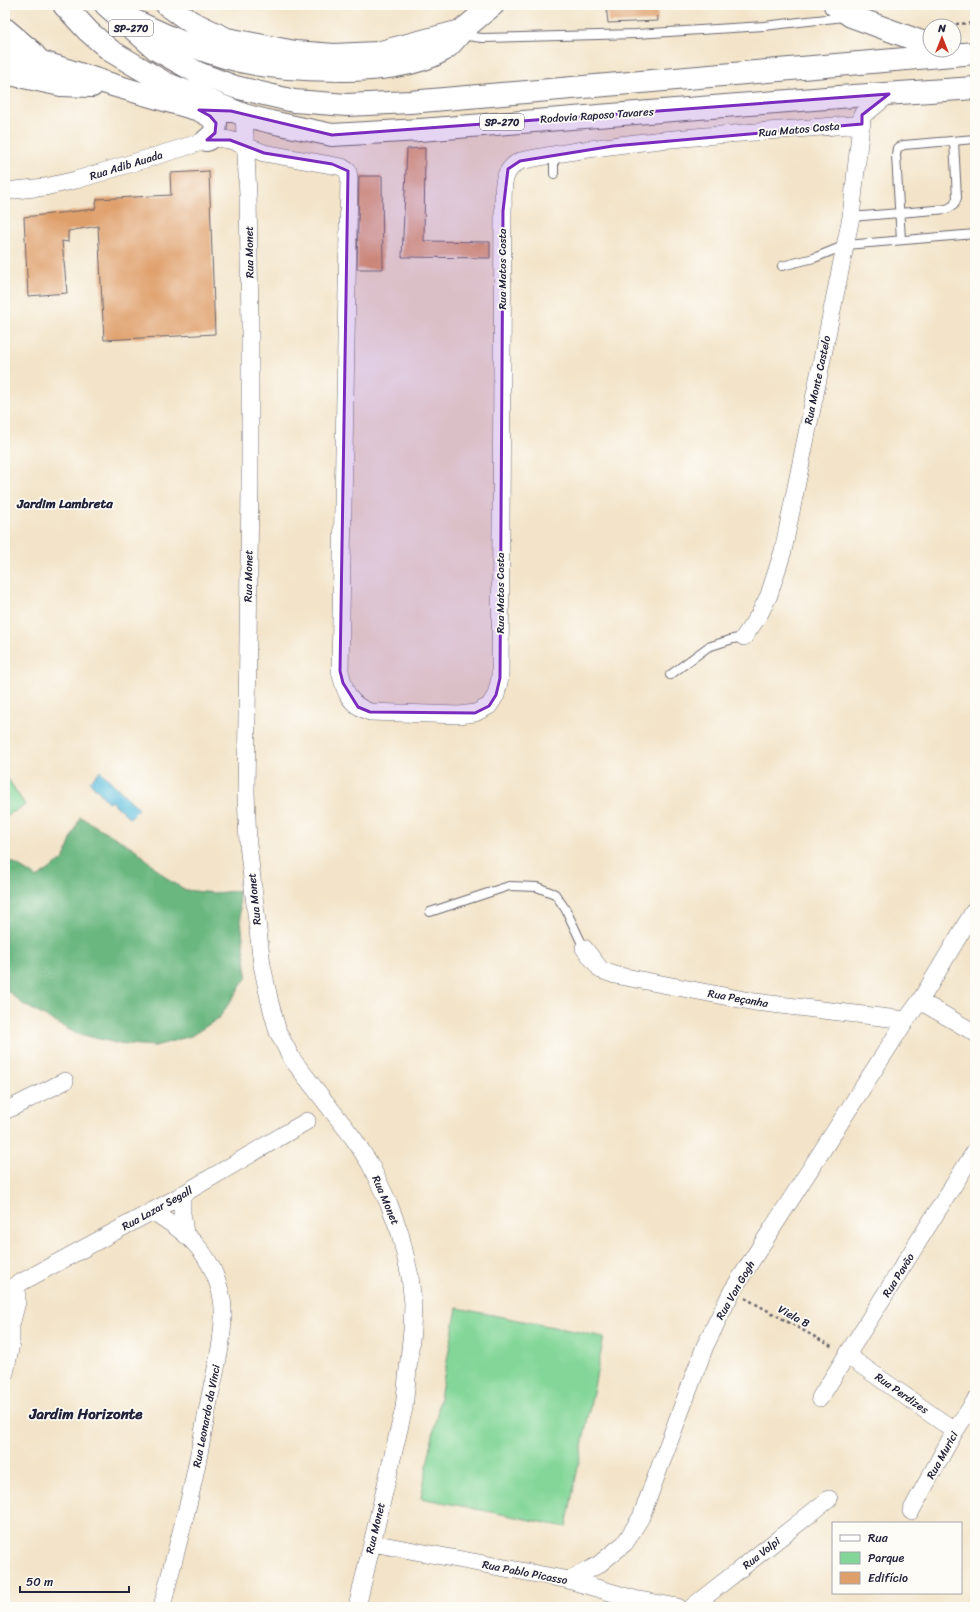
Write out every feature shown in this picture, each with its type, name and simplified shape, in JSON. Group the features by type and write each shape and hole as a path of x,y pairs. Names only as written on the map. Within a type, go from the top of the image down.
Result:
{"main road":[{"name":"Rodovia Raposo Tavares","path":"64,5 88,31 111,51 165,83 238,113 271,122 332,135 975,88"},
{"path":"167,5 191,22 227,39 295,52 334,55 377,53 462,31"},
{"path":"107,6 157,32 203,50 241,61 291,69 360,70 414,62 441,52 451,44 462,31 493,5"},
{"name":"SP-270","path":"107,6 157,50 198,73 235,87 294,101 347,105 418,101 922,55"},
{"path":"843,10 922,42"},
{"path":"5,29 32,52 40,62"},
{"path":"5,50 116,86 199,110 238,113"},
{"path":"5,73 61,85 116,86"},
{"path":"199,110 210,116 216,124 215,133 207,140"}],"street":[{"path":"840,97 862,119 889,94"},
{"name":"Rua Monet","path":"238,113 245,147 248,201 250,322 250,489 246,792 248,844 262,965 278,1032 292,1059 354,1139 370,1164 389,1204 402,1240 410,1276 413,1304 412,1330 404,1408 357,1607"},
{"name":"Rua Matos Costa","path":"349,178 340,671 349,697 358,708 370,712 459,715 475,713 489,706 496,695 500,678 503,211 505,180 508,169 520,161 614,146 862,119"},
{"name":"Rua Monte Castelo","path":"744,637 759,615 769,595 783,551 846,245 851,217 862,119"},
{"name":"Rua Adib Auada","path":"5,191 45,187 76,180 215,138 230,140 245,147 286,158 332,164 342,167 348,171 349,178"},
{"name":"Rua Van Gogh","path":"569,1580 598,1565 625,1543 641,1517 705,1346 732,1291 906,1020 920,1001 975,909"},
{"name":"Rua Peçanha","path":"584,948 601,970 615,975 754,1002 906,1020"},
{"path":"920,1001 975,1033"},
{"path":"5,1111 65,1081"},
{"name":"Rua Lazar Segall","path":"11,1288 152,1211 307,1121"},
{"name":"Rua Pavão","path":"820,1398 848,1356 975,1151"},
{"path":"182,1194 182,1213 185,1233"},
{"name":"Rua Leonardo da Vinci","path":"152,1211 185,1233 201,1249 215,1274 222,1296 223,1316 220,1345 191,1490 162,1607"},
{"path":"5,1373 11,1344 8,1320 17,1302 11,1288"},
{"name":"Rua Perdizes","path":"848,1356 956,1431"},
{"name":"Rua Murici","path":"911,1511 956,1431 973,1409"},
{"name":"Rua Volpi","path":"692,1607 830,1499"},
{"name":"Rua Pablo Picasso","path":"372,1543 569,1580 634,1599 678,1607"}],"lane":[{"path":"462,31 467,36 482,38 636,34 764,26 843,10"},
{"path":"901,240 896,156 897,148 904,145 975,139"},
{"path":"851,217 947,209 954,205 957,198 954,141"},
{"path":"554,155 554,174"},
{"path":"782,266 814,258 846,245 975,234"},
{"path":"670,675 708,647 744,637"},
{"path":"430,912 509,886 537,887 555,894 566,910 584,948"}],"path":[{"name":"Viela B","path":"732,1291 848,1356"}],"highlighted area":[{"path":"889,94 862,115 862,124 613,146 520,161 508,169 503,211 500,678 496,695 489,706 475,713 370,712 358,707 343,683 340,671 348,171 332,164 264,153 230,140 207,140 215,133 216,123 210,116 199,110 231,111 332,135"}],"green space":[{"path":"5,774 25,805 5,817"},
{"path":"80,817 135,849 170,881 186,890 213,893 238,891 247,977 219,1018 191,1036 155,1046 116,1043 75,1033 21,1003 5,988 5,854 11,861 37,878 63,860"},
{"path":"457,1308 604,1337 566,1527 421,1498"}],"water":[{"path":"100,771 139,809 130,818 111,801 109,803 90,782"}],"building":[{"path":"606,5 657,5 658,21 608,23"},
{"path":"425,148 424,241 490,242 490,258 402,257 407,149"},
{"path":"209,171 215,334 104,340 98,226 68,231 68,242 62,241 67,293 28,296 24,217 95,209 97,199 171,195 170,173"},
{"path":"359,176 382,176 383,269 357,269"}],"district":[{"name":"Jardim Lambreta","path":"65,503"},
{"name":"Jardim Horizonte","path":"86,1414"}]}
